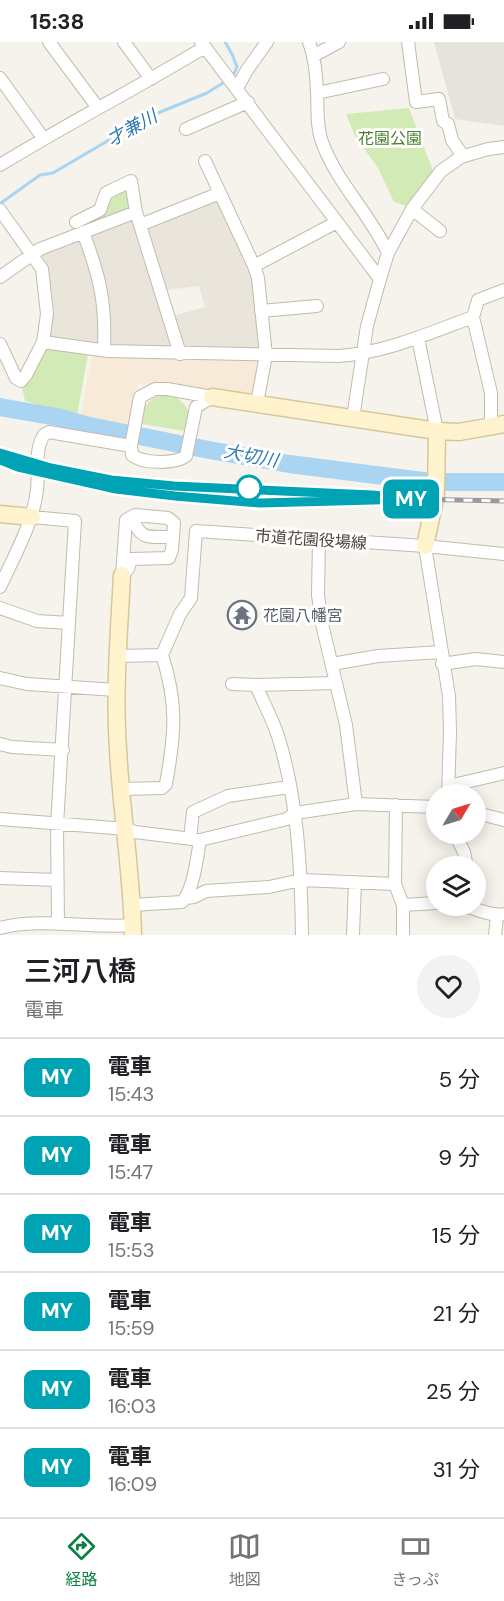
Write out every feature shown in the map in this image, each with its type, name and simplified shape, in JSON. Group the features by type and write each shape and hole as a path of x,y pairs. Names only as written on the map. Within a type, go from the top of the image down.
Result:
{"street":[{"path":"49,42 98,108"},
{"path":"124,42 151,80"},
{"path":"232,82 247,70 267,42"},
{"path":"309,42 314,56 318,126 321,139 328,157 348,190 379,232 388,252"},
{"path":"314,56 339,42"},
{"path":"408,42 416,102 439,99 443,122 448,124 452,140 463,156"},
{"path":"0,165 43,138 151,80 203,44 380,279"},
{"path":"0,78 43,138"},
{"path":"317,93 383,79"},
{"path":"186,129 248,102"},
{"path":"353,417 367,326 380,279 388,252 412,209 441,171 463,156 504,147"},
{"path":"205,161 258,278 266,355 257,403"},
{"path":"0,277 32,254 79,227 100,210 106,193 131,181 136,212 180,354"},
{"path":"140,225 220,193"},
{"path":"412,209 440,231"},
{"path":"0,210 42,269 47,314 43,342 21,381 16,378 0,344"},
{"path":"79,227 136,212"},
{"path":"254,266 337,222"},
{"path":"79,227 96,267 102,296 105,323 104,350"},
{"path":"212,397 196,407 186,456 180,461 136,459 132,455 131,446 140,397 155,389 184,392 353,417 437,431 459,432 498,425 473,317 478,300 504,290"},
{"path":"261,311 317,306"},
{"path":"43,342 104,350 180,354 363,354 418,338 473,317"},
{"path":"418,338 437,431 436,495 425,546 448,696 450,732 448,784"},
{"path":"184,392 196,407"},
{"path":"0,587 16,516 37,491 39,448 44,435 49,432 131,446"},
{"path":"0,928 58,924 133,930 117,747 116,690 122,576 127,554 126,520 135,515 168,518 174,523 172,550 169,558 127,554"},
{"path":"16,516 75,521 57,825 58,924"},
{"path":"132,517 137,531 144,536 173,537"},
{"name":"市道花園役場線","path":"162,655 180,614 191,598 196,531 425,546 504,554"},
{"path":"319,540 318,595 322,624 346,725 356,804"},
{"path":"0,608 37,621 69,623"},
{"path":"118,656 162,655 172,684 174,713 173,747 166,784 162,788 121,789"},
{"path":"332,664 378,656 504,662"},
{"path":"0,678 27,684 116,690"},
{"path":"232,684 336,683"},
{"path":"256,685 278,735 295,813 301,880 302,935"},
{"path":"0,744 12,747 63,750"},
{"path":"470,784 504,773"},
{"path":"132,905 182,902 186,898 195,868 193,812 228,796 289,787"},
{"path":"0,819 126,830 195,839 286,819 295,813 356,804 426,806"},
{"path":"396,805 395,884 403,905 403,935"},
{"path":"486,816 504,820"},
{"path":"0,878 57,880"},
{"path":"186,898 206,891 269,887 301,880 395,884"},
{"path":"353,935 355,882"},
{"path":"403,905 426,904"},
{"path":"495,935 500,915"}],"shaded area":[{"path":"434,42 504,42 504,126 455,119"},
{"path":"217,194 254,266 263,352 181,350 173,316 205,307 199,286 167,290 144,227"},
{"path":"134,215 177,352 107,348 86,233"},
{"path":"81,238 93,266 101,347 47,343 45,266 40,253"},
{"path":"92,353 262,355 255,401 138,383 129,426 81,415"}],"green space":[{"name":"花園公園","path":"409,108 433,171 410,207 394,202 378,168 355,136 346,114"},
{"path":"129,185 133,210 80,230 78,224 107,194"},
{"path":"45,346 88,354 77,416 25,401 22,387 30,380"},
{"path":"167,394 178,399 188,411 185,431 142,424 143,411 148,403"}],"waterway":[{"name":"才兼川","path":"225,42 237,67 232,78"},
{"name":"才兼川","path":"1,203 40,175 53,173 148,117 207,93 226,81"},
{"name":"大切川","path":"0,407 289,464 431,482 504,482"}],"railway":[{"path":"0,460 18,467 116,489 260,503 411,499 504,501"},
{"path":"109,480 174,486 342,493"}],"train":[{"name":"MY","path":"0,453 51,468 111,480 174,486 262,488 411,499 260,503 175,496 116,489 18,467 0,460"}],"place":[{"name":"花園八幡宮","path":"242,615"}]}
